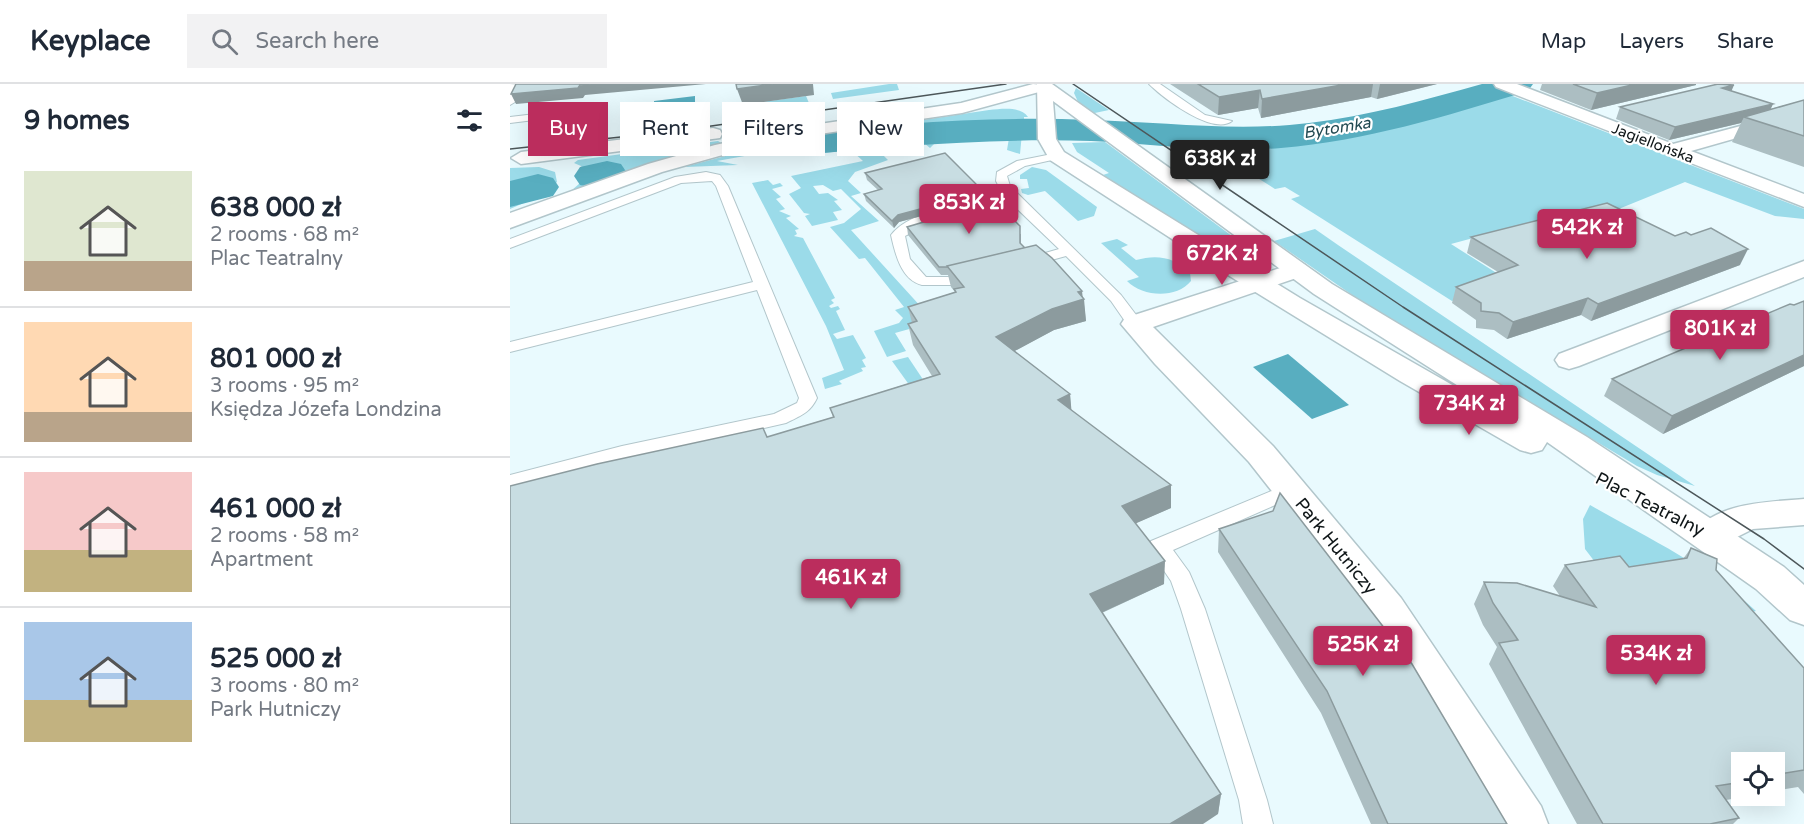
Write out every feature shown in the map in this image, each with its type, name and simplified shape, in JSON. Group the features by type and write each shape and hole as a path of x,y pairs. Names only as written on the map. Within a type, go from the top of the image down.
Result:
{"street":[{"name":"Plac Teatralny","path":"1046,85 1090,121 1296,270 1575,445 1711,536"},
{"path":"1046,85 1050,138"},
{"path":"516,158 687,138 1046,85"},
{"path":"510,220 655,168 714,151 806,131 962,108 1046,85"},
{"name":"Jagiellońska","path":"1511,87 1804,201"},
{"path":"1589,118 1621,110"},
{"path":"1672,150 1804,114"},
{"name":"Plac Teatralny","path":"1050,138 1257,283 1438,392 1711,536"},
{"path":"510,220 552,195 569,178 566,169 559,165 516,158"},
{"path":"1569,360 1804,268"},
{"path":"1135,324 1296,270"},
{"name":"Park Hutniczy","path":"1135,324 1261,454 1387,609 1523,824"},
{"path":"1804,512 1746,517 1711,536 1770,578 1804,609"}],"lane":[{"path":"1154,84 1202,118 1227,121"},
{"path":"510,86 518,86 510,102"},
{"path":"510,120 528,118"},
{"path":"1050,138 1021,163 1001,175 1003,185 1011,198 1026,208 1116,297 1135,324"},
{"path":"510,244 680,180 716,178 763,284 808,398 804,407 779,419 622,453 510,482"},
{"path":"988,268 922,281 903,260 898,248 898,235 905,227 1011,198"},
{"path":"1010,263 1066,248"},
{"path":"510,347 763,284"},
{"path":"1258,824 1253,800 1193,609 1181,578 1159,547 1291,490"}],"shaded area":[{"path":"897,84 899,90 833,99 831,93"},
{"path":"1076,88 1109,110 1090,114 1079,104 1074,93"},
{"path":"1505,93 1804,209 1804,219 1775,216 1685,182 1594,219 1510,228 1451,244 1509,281 1452,301 1291,199 1300,196 1285,187 1275,189 1197,140 1276,140 1339,133"},
{"path":"695,96 695,102 654,101"},
{"path":"806,96 809,102 763,102"},
{"path":"1005,109 1021,111 1028,117 1024,117 1024,123 924,128 924,120"},
{"path":"1126,124 1153,126 1184,146 1157,145"},
{"path":"837,133 837,137 825,139 825,135"},
{"path":"1022,133 1020,154 1007,150 1009,138 939,139 930,148 924,143 924,136"},
{"path":"718,141 722,144 710,148 710,142"},
{"path":"1105,142 1236,239 1214,245 1103,175 1109,173 1077,152 1072,143"},
{"path":"837,143 837,152 825,153 825,144"},
{"path":"608,156 684,156 571,191 580,183 585,172 581,166 574,163 578,160"},
{"path":"725,156 745,156 717,161 738,165 684,167"},
{"path":"858,156 884,156 888,160 855,172 848,181 861,193 851,196 879,221 851,230 923,309 913,328 895,333 906,351 887,357 874,331 899,323 903,318 895,310 904,307 865,258 859,259 830,227 844,223 861,209 841,189 833,191 823,185 813,186 819,194 828,193 838,200 834,201 842,210 833,212 838,220 812,226 805,216 810,214 804,213 789,194 801,188 791,176 863,161"},
{"path":"539,167 555,172 557,182 542,195 510,209 510,198 539,191 537,184 510,190 510,168"},
{"path":"1032,167 1046,170 1097,207 1094,216 1078,221 1045,191 1028,195 1022,193 1021,189 1029,188 1027,179 1020,179 1020,175"},
{"path":"768,180 773,185 780,183 783,186 772,189 781,197 776,199 785,209 779,211 791,216 786,218 799,229 795,230 797,234 794,236 803,238 835,298 831,300 834,303 829,306 831,308 838,306 840,309 836,311 845,330 833,334 837,339 853,335 866,358 862,360 866,367 861,368 863,371 839,381 842,384 825,389 822,378 844,370 826,326 752,183"},
{"path":"1315,229 1695,486 1657,475 1637,466 1358,299 1274,241"},
{"path":"1117,239 1128,245 1121,248 1136,260 1158,257 1178,263 1190,273 1191,281 1177,291 1159,294 1134,286 1127,281 1139,277 1101,243"},
{"path":"1288,354 1349,405 1312,419 1253,367"},
{"path":"908,357 924,381 910,386 892,361"},
{"path":"1590,505 1697,566 1756,611 1724,618 1618,592 1585,549 1583,519"}],"building":[{"path":"516,84 591,84 580,85 578,88 511,94"},
{"path":"736,84 773,84 737,89"},
{"path":"1198,84 1347,84 1262,99 1260,90 1219,97"},
{"path":"1573,84 1636,84 1597,93"},
{"path":"1718,84 1734,85 1722,88 1773,104 1675,127 1620,107"},
{"path":"1804,100 1804,136 1744,117"},
{"path":"945,153 984,192 898,215 892,221 864,194 882,189 865,173"},
{"path":"994,201 1020,226 1020,243 1025,248 939,267 907,227"},
{"path":"1607,203 1675,236 1686,232 1691,235 1711,228 1748,249 1598,304 1588,298 1513,322 1499,313 1481,311 1481,303 1456,287 1518,265 1471,237"},
{"path":"1036,245 1052,258 1082,291 1078,292 1084,299 1052,309 996,337 1070,394 1058,400 1171,485 1122,506 1165,561 1090,594 1221,794 1170,824 510,824 510,486 597,464 763,428 767,437 834,417 830,408 940,374 908,324 917,321 908,307 956,292 954,289 964,287 947,266"},
{"path":"1804,301 1804,355 1672,416 1612,379 1790,304 1794,305"},
{"path":"1280,493 1412,664 1507,824 1388,824 1327,691 1219,529 1273,511"},
{"path":"1691,548 1717,559 1716,570 1804,668 1804,770 1785,773 1785,752 1731,752 1731,784 1716,786 1739,818 1710,824 1603,824 1499,643 1518,640 1493,603 1484,582 1517,583 1596,607 1565,565 1620,556 1629,567 1687,558"}],"waterway":[{"name":"Bytomka","path":"825,142 894,135 996,130 1091,131 1225,138 1278,137 1369,124 1429,110 1517,84"},
{"name":"Bytomka","path":"594,176 607,173"},
{"name":"Bytomka","path":"510,194 538,187"}],"tram line":[{"path":"510,149 676,131 1006,84"},
{"path":"1073,84 1403,307 1764,539 1804,569"}]}
